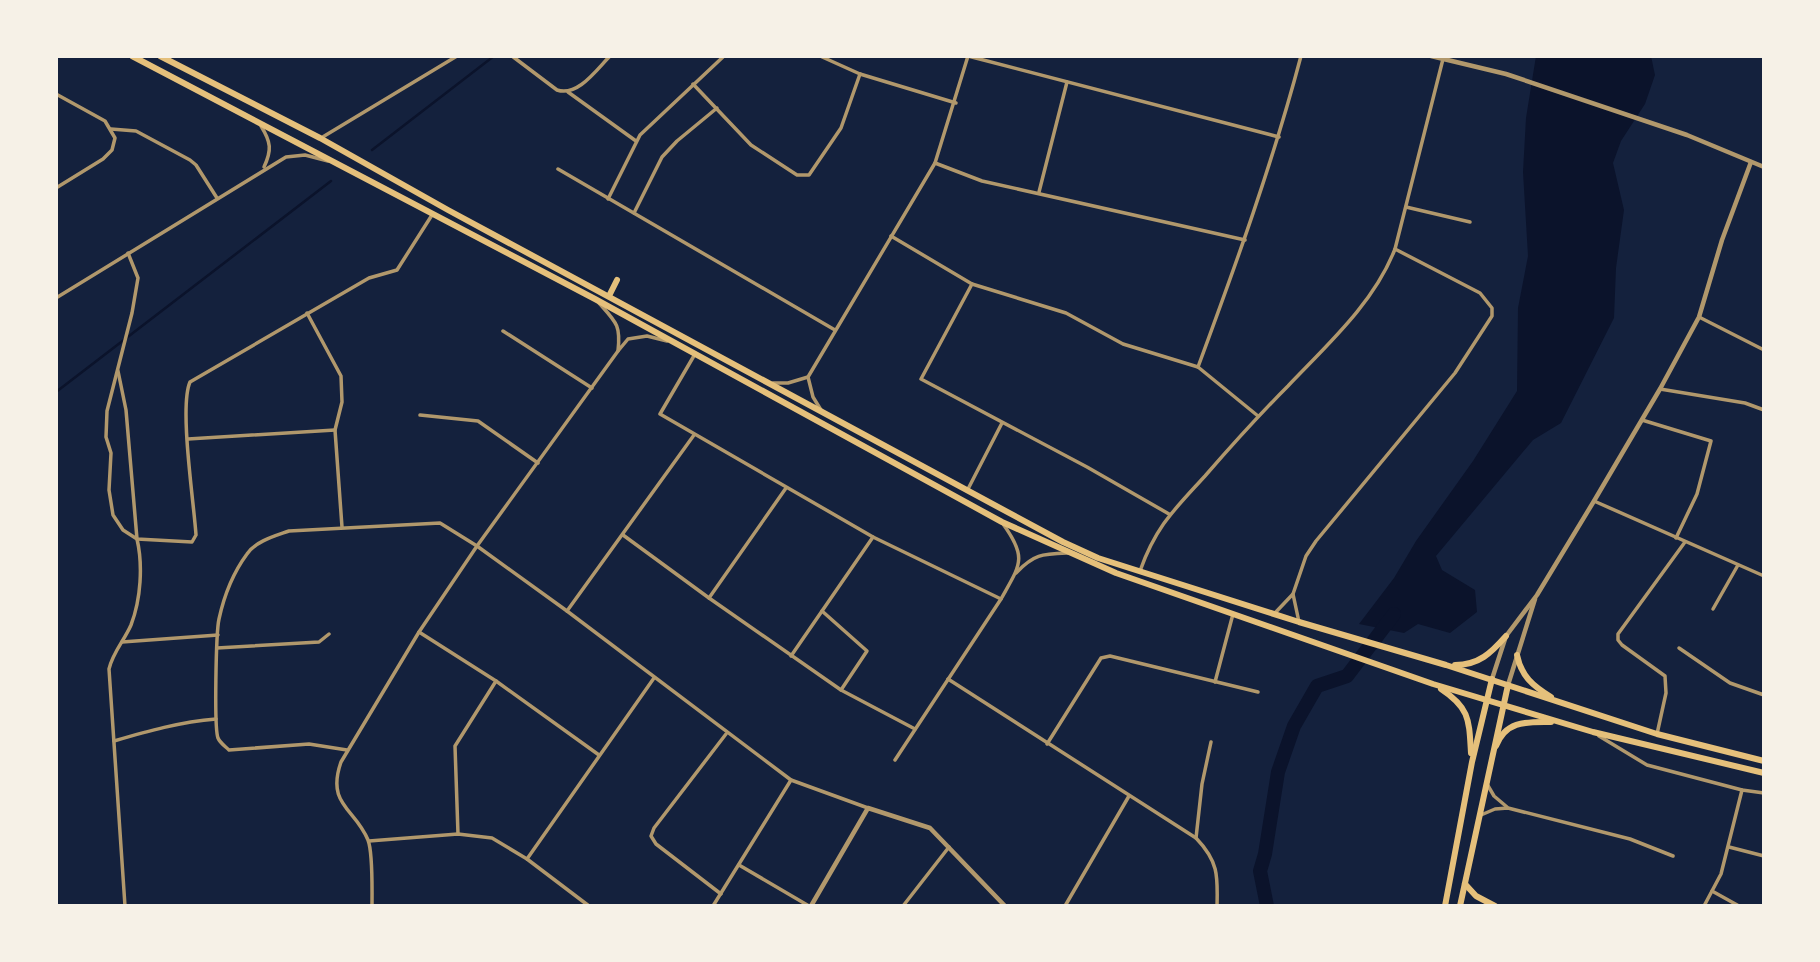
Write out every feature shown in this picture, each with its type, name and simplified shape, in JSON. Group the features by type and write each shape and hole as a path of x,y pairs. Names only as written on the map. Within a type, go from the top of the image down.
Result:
{"main road":[{"path":"132,56 595,299 1002,523 1068,554 1115,573 1433,684 1593,732 1764,773"},
{"path":"160,56 320,138 967,492 1098,558 1298,622 1446,664 1657,734 1764,761"},
{"path":"608,296 617,280"},
{"path":"1446,664 1474,664 1506,636"},
{"path":"1517,655 1519,665 1529,681 1564,705"},
{"path":"1445,906 1472,762 1492,680"},
{"path":"1433,684 1452,696 1468,717 1472,762"},
{"path":"1460,906 1508,685"},
{"path":"1488,768 1499,740 1511,725 1561,722"},
{"path":"1465,884 1476,895 1495,906"}],"street":[{"path":"320,138 457,56"},
{"path":"512,56 557,90 568,92 636,141"},
{"path":"568,92 577,88 610,56"},
{"path":"608,199 636,141 645,129 724,56"},
{"path":"820,56 860,74 956,103"},
{"path":"768,382 788,383 808,377 935,163 956,103 968,56 1279,138"},
{"path":"1198,367 1279,138 1301,56"},
{"path":"1431,56 1506,74 1687,135 1764,167"},
{"path":"1140,571 1150,544 1170,514 1258,416 1348,324 1384,275 1395,248 1443,59"},
{"path":"693,84 751,145 797,175 809,175 841,128 860,74"},
{"path":"1039,193 1067,82"},
{"path":"56,94 104,121 115,138 112,150 103,159 56,188"},
{"path":"634,214 662,157 717,108"},
{"path":"258,121 268,138 271,151 263,169"},
{"path":"111,129 136,131 190,160 217,198"},
{"path":"56,298 286,157 305,155 343,166"},
{"path":"1492,680 1506,636 1537,595 1594,501 1699,317 1722,240 1751,162"},
{"path":"935,163 982,181 1245,240"},
{"path":"558,169 836,330"},
{"path":"1406,207 1470,222"},
{"path":"128,253 138,278 132,313 107,411 106,437 111,453 109,490 113,515 123,530 137,538 192,542 195,540 185,414 186,393 190,383 369,278 397,270 433,213"},
{"path":"891,236 972,284 1066,313 1123,344 1198,367 1258,416"},
{"path":"1274,614 1293,594 1306,556 1315,541 1438,395 1479,339 1492,316 1492,308 1480,293 1395,248"},
{"path":"972,284 921,379 1170,514"},
{"path":"595,299 612,317 620,332 618,351"},
{"path":"307,313 341,376 342,402 335,430 342,527"},
{"path":"1699,317 1764,350"},
{"path":"503,331 593,388"},
{"path":"372,906 369,841 340,799 336,787 336,776 347,750 419,632 477,546 618,351 628,339 647,336 676,343"},
{"path":"695,354 660,414 873,537 1001,599"},
{"path":"117,368 126,410 137,538 141,555 137,600 131,624 112,655 109,669 125,906"},
{"path":"808,377 813,397 824,414"},
{"path":"1660,388 1745,403 1764,410"},
{"path":"420,415 478,421 538,463"},
{"path":"1642,420 1711,441 1698,494 1676,538"},
{"path":"967,492 1002,423"},
{"path":"188,439 335,430"},
{"path":"567,611 694,435"},
{"path":"709,598 786,488"},
{"path":"1594,501 1764,576"},
{"path":"347,750 309,744 229,750 217,737 218,622 224,598 249,551 267,539 289,531 440,523 477,546 567,611 791,780 930,828 1005,906"},
{"path":"895,760 1014,575 1020,555 1016,542 1002,523"},
{"path":"623,535 841,690 915,729"},
{"path":"791,656 873,537"},
{"path":"1657,734 1667,693 1665,676 1622,645 1618,634 1685,542"},
{"path":"1014,575 1040,554 1068,554"},
{"path":"1713,609 1738,565"},
{"path":"1293,594 1298,622"},
{"path":"1508,685 1537,595"},
{"path":"822,611 867,651 841,690"},
{"path":"1215,682 1233,614"},
{"path":"419,632 496,681 600,755"},
{"path":"217,648 319,642 329,634"},
{"path":"122,642 218,635"},
{"path":"1679,648 1730,683 1764,695"},
{"path":"1047,744 1101,658 1110,656 1258,692"},
{"path":"527,859 654,678"},
{"path":"948,679 1196,838 1210,853 1216,867 1217,906"},
{"path":"458,834 455,746 496,681"},
{"path":"114,741 158,728 216,719"},
{"path":"1593,732 1647,765 1742,790 1764,793"},
{"path":"721,894 656,844 651,836 654,828 727,733"},
{"path":"1196,838 1202,784 1211,742"},
{"path":"713,906 791,780"},
{"path":"1486,781 1494,796 1508,808"},
{"path":"1704,906 1721,874 1742,790"},
{"path":"1065,906 1129,796"},
{"path":"739,865 810,906 868,808"},
{"path":"1478,817 1495,808 1508,808 1630,839 1674,856"},
{"path":"369,841 458,834 492,838 527,859 589,906"},
{"path":"1728,846 1764,856"},
{"path":"903,906 949,847"},
{"path":"1712,891 1739,906"}],"water":[{"path":"1536,56 1651,56 1655,75 1645,104 1621,141 1613,163 1624,210 1616,268 1614,318 1561,423 1533,440 1436,556 1442,570 1475,590 1477,612 1450,633 1418,624 1404,633 1359,624 1394,578 1517,391 1518,308 1528,256 1523,172 1526,118"}],"waterway":[{"path":"372,150 494,56"},
{"path":"56,392 331,181"},
{"path":"1267,906 1260,871 1278,772 1294,726 1317,686 1347,676 1394,614"}]}
